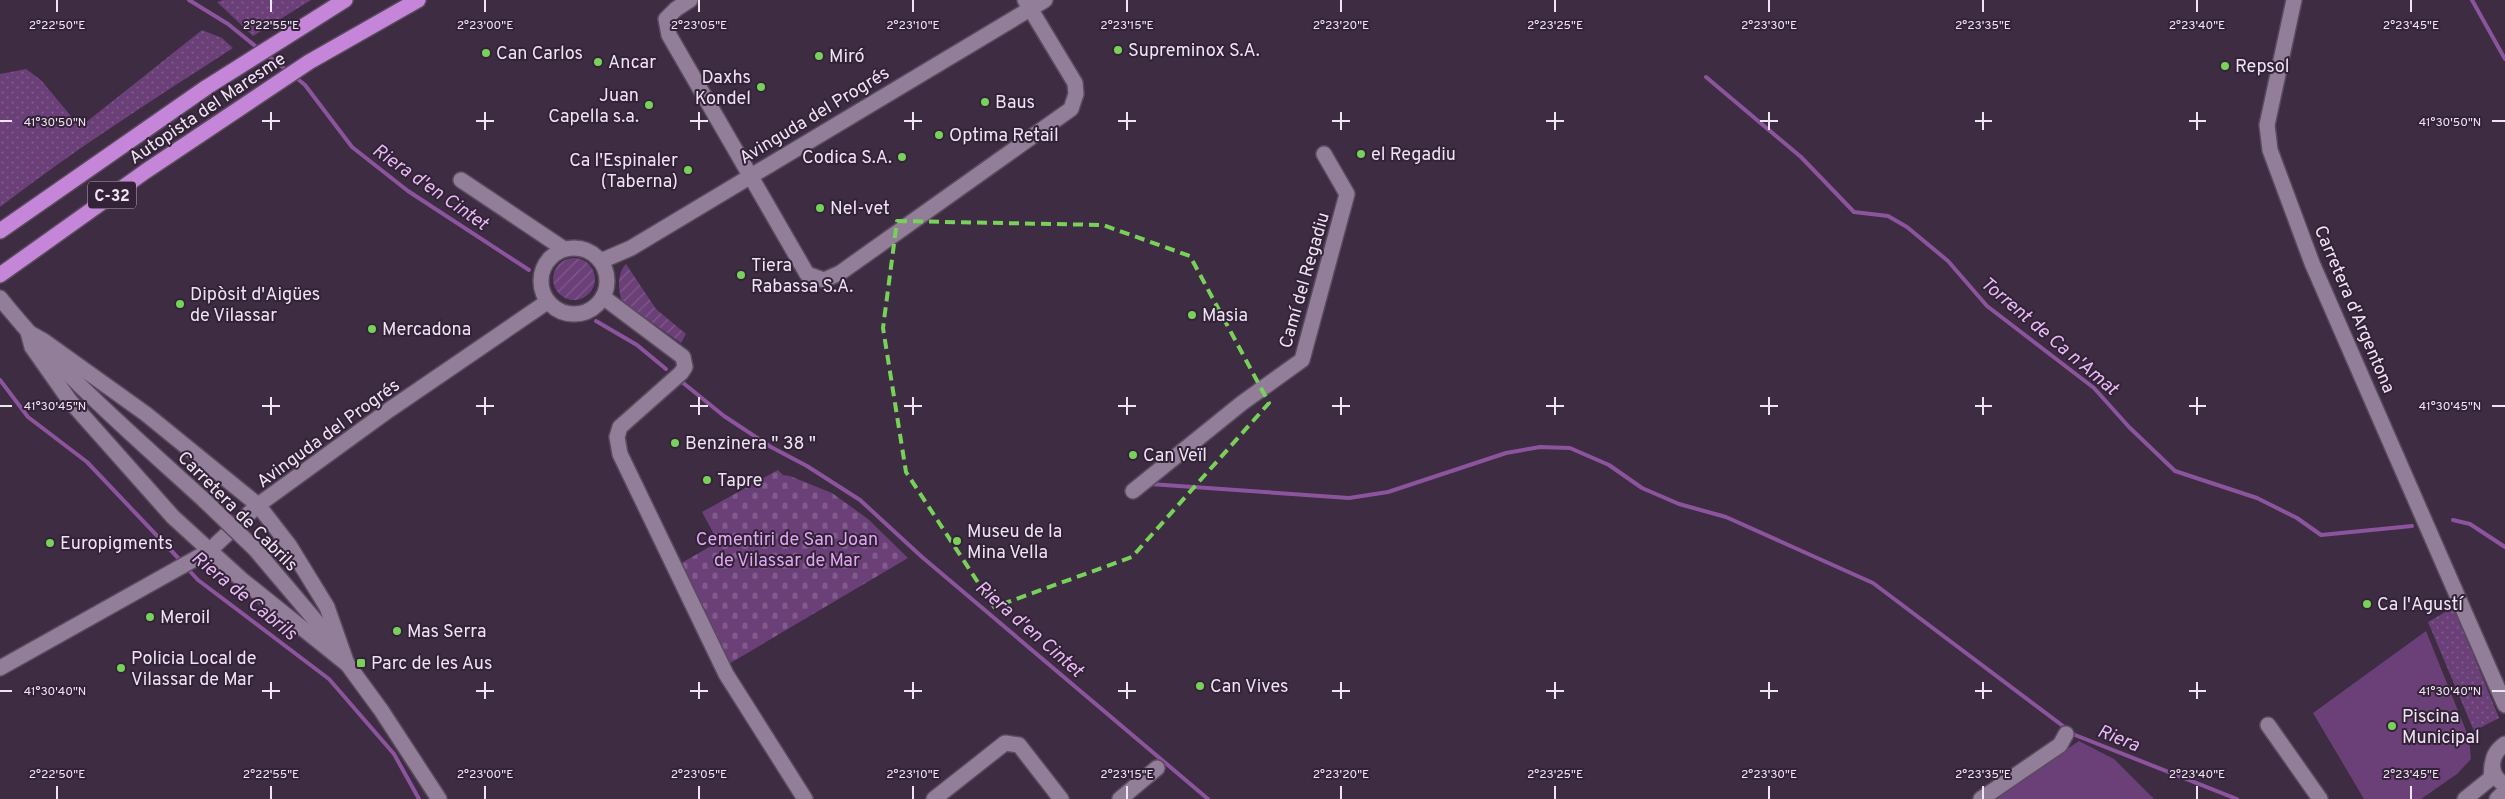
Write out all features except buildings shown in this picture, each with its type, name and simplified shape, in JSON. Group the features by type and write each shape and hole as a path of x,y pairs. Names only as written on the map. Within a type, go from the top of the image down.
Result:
{"highway":[{"name":"Autopista del Maresme","path":"0,231 207,88 345,0"},
{"name":"Autopista del Maresme","path":"0,275 146,170 309,62 418,0"}],"street":[{"path":"690,0 676,9 666,19 669,35 807,274 824,280 840,273 1071,109 1076,94 1075,83 1027,5"},
{"name":"Avinguda del Progrés","path":"601,261 631,248 1027,5 1045,0"},
{"name":"Carretera d'Argentona","path":"2294,0 2266,125 2270,150 2312,263 2505,705"},
{"name":"Camí del Regadiu","path":"1133,491 1242,403 1302,360 1347,194 1324,154"},
{"path":"461,180 564,249"},
{"path":"576,247 588,250 601,261 606,270 607,281 603,297 592,309 579,314 567,313 556,309 548,302 541,288 542,270 550,258 564,249 576,247"},
{"path":"603,297 683,357 685,367 681,374 620,427 617,437 620,454 726,674 805,799"},
{"name":"Carretera de Cabrils","path":"0,298 28,332 71,377 255,549 315,620 381,710 439,799"},
{"name":"Avinguda del Progrés","path":"0,668 209,551 258,505 389,410 548,302"},
{"path":"28,332 44,341 146,414 258,505 289,545 327,607 346,664"},
{"path":"28,332 32,347 70,400 173,517 209,551 346,664"},
{"path":"2268,725 2320,799"},
{"path":"1981,799 2060,745 2066,734"},
{"path":"934,799 1004,743 1019,745 1061,799"},
{"path":"2465,799 2491,778 2492,763 2497,750 2505,744"},
{"path":"2492,763 2495,776 2505,785"},
{"path":"1120,799 1157,768"},
{"path":"2497,799 2505,791"}],"highlighted area":[{"path":"897,221 1103,225 1190,256 1269,403 1132,557 994,607 906,472 883,328"}],"green space":[{"path":"223,0 311,0 253,36 217,2"},
{"path":"202,30 222,38 233,48 85,145 0,207 0,74 26,69 41,80 80,127"},
{"path":"574,258 582,260 591,268 595,279 593,287 585,296 574,300 566,298 557,290 553,279 555,271 563,262"},
{"path":"626,264 656,309 686,334 681,343 622,301 619,281 621,272"},
{"name":"Cementiri de San Joan de Vilassar de Mar","path":"778,470 783,475 832,493 868,519 908,558 727,665 678,565 718,542 702,512"},
{"path":"2454,607 2499,718 2474,731 2428,622"},
{"name":"Piscina Municipal","path":"2426,631 2469,738 2471,759 2457,774 2421,799 2364,799 2313,713"},
{"path":"2079,741 2114,759 2154,799 1994,799"}],"waterway":[{"name":"Riera d'en Cintet","path":"189,0 228,24 259,49"},
{"path":"2472,0 2505,59"},
{"name":"Riera d'en Cintet","path":"267,55 289,72"},
{"name":"Riera d'en Cintet","path":"294,76 305,85 352,147 408,191 529,270"},
{"name":"Torrent de Ca n'Amat","path":"1706,77 1801,157 1854,212 1888,216 1907,227 1948,261 1987,306 2094,388 2129,427 2175,471 2257,498 2297,518 2321,535 2412,526"},
{"name":"Riera d'en Cintet","path":"596,321 637,345 666,369"},
{"name":"Riera de Cabrils","path":"0,380 28,417 87,462 181,561"},
{"name":"Riera d'en Cintet","path":"682,382 724,416 771,447 807,466 860,500 922,557 1208,799"},
{"name":"Riera","path":"1150,484 1349,498 1388,492 1506,453 1540,447 1570,448 1609,465 1642,488 1679,504 1726,517 1873,583 2075,735 2237,799"},
{"name":"Torrent de Ca n'Amat","path":"2453,520 2470,524 2505,547"},
{"name":"Riera de Cabrils","path":"186,567 198,580 329,679 394,754 419,799"}],"place":[{"name":"Supreminox S.A.","path":"1118,50"},
{"name":"Can Carlos","path":"486,53"},
{"name":"Miró","path":"819,56"},
{"name":"Ancar","path":"598,62"},
{"name":"Repsol","path":"2225,66"},
{"name":"Daxhs Kondel","path":"761,87"},
{"name":"Baus","path":"985,102"},
{"name":"Juan Capella s.a.","path":"649,105"},
{"name":"Optima Retail","path":"939,135"},
{"name":"el Regadiu","path":"1361,154"},
{"name":"Codica S.A.","path":"902,157"},
{"name":"Ca l'Espinaler (Taberna)","path":"688,170"},
{"name":"Nel-vet","path":"820,208"},
{"name":"Tiera Rabassa S.A.","path":"741,275"},
{"name":"Dipòsit d'Aigües de Vilassar","path":"180,304"},
{"name":"Masia","path":"1192,315"},
{"name":"Mercadona","path":"372,329"},
{"name":"Benzinera \" 38 \"","path":"675,443"},
{"name":"Can Veïl","path":"1133,455"},
{"name":"Tapre","path":"707,480"},
{"name":"Museu de la Mina Vella","path":"957,541"},
{"name":"Europigments","path":"50,543"},
{"name":"Ca l'Agustí","path":"2367,604"},
{"name":"Meroil","path":"150,617"},
{"name":"Mas Serra","path":"397,631"},
{"name":"Parc de les Aus","path":"361,663"},
{"name":"Policia Local de Vilassar de Mar","path":"121,668"},
{"name":"Can Vives","path":"1200,686"},
{"name":"Piscina Municipal","path":"2392,726"}]}
